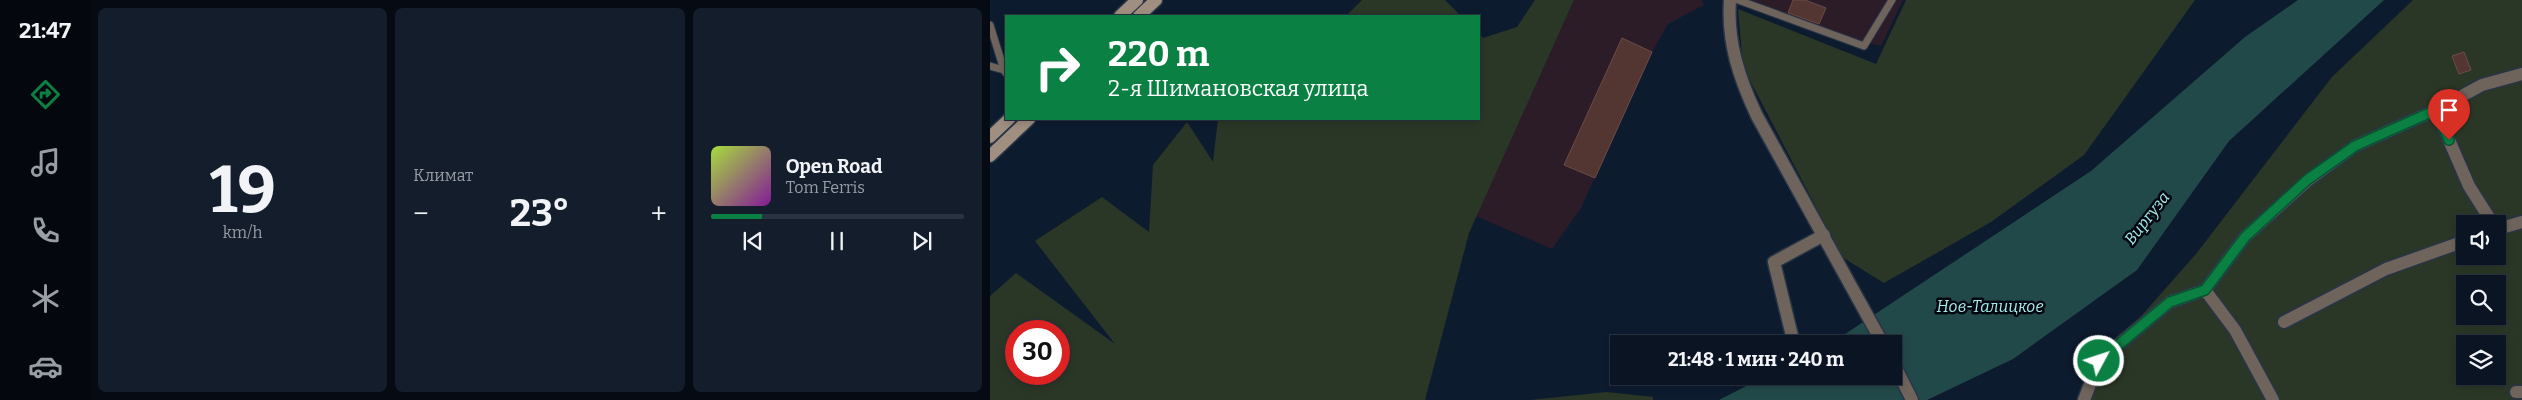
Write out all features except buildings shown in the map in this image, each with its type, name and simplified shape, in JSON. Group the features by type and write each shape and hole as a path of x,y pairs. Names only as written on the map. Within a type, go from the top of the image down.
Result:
{"main road":[{"path":"1121,15 1137,0"},
{"path":"1140,15 1156,0"},
{"path":"990,137 1008,120"},
{"path":"990,156 1028,120"}],"street":[{"path":"1730,0 1729,19 1732,46 1741,81 1757,116 1878,335"},
{"path":"2084,400 2099,361 2170,302 2205,290 2245,237 2307,180 2355,146 2436,110 2482,85 2522,74"},
{"path":"2436,110 2469,186 2487,215"},
{"path":"2506,227 2522,222"},
{"path":"1792,335 1774,262 1824,235"},
{"path":"2284,322 2386,269 2456,244"},
{"path":"2205,290 2235,330 2272,400"},
{"path":"1902,380 1912,400"}],"lane":[{"path":"1738,0 1864,46 1892,0"},
{"path":"990,25 1005,72"},
{"path":"990,66 1005,72"}],"shaded area":[{"path":"1362,0 1445,0 1460,15 1347,15"},
{"path":"1535,0 1574,0 1469,233 1425,400 990,400 990,296 1016,273 1115,344 1035,241 1102,197 1149,232 1153,165 1187,122 1213,162 1218,120 1480,120 1480,35 1483,38 1517,27"},
{"path":"1574,0 1702,0 1704,5 1668,24 1652,52 1581,208 1552,249 1476,216"},
{"path":"1743,0 1903,0 1881,46 1851,38"},
{"path":"1906,0 2195,0 2084,155 1991,222 1884,283 1842,257 1743,67 1738,9 1876,64"},
{"path":"2413,0 2522,0 2522,400 2084,400 2113,348 2196,254 2332,77"},
{"path":"1607,392 1653,397 1653,400 1530,400"}],"water":[{"name":"Нов-Талицкое","path":"2298,0 2384,0 2229,141 2137,270 2013,359 1927,400 1719,400 1748,385 1902,385 1902,335 1844,335 2091,171 2245,37"}],"route":[{"path":"2099,361 2170,302 2205,290 2245,237 2307,180 2355,146 2436,110 2449,140"}],"water label":[{"name":"Виргуза","path":"2147,218"}]}
